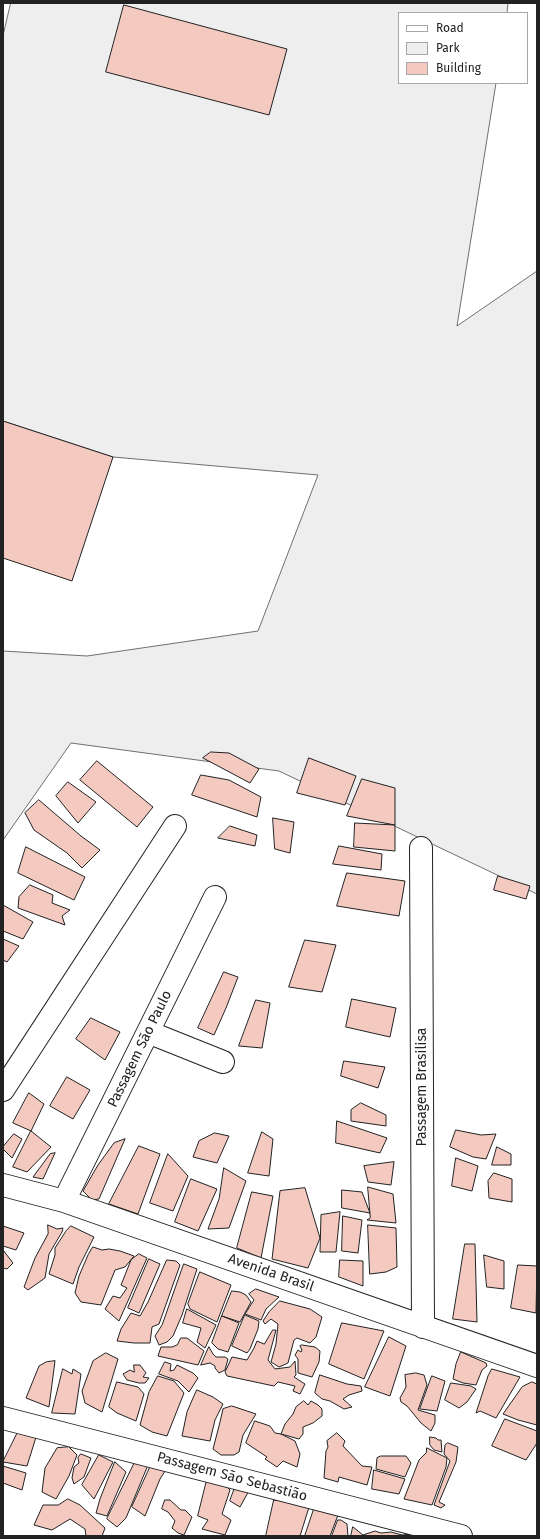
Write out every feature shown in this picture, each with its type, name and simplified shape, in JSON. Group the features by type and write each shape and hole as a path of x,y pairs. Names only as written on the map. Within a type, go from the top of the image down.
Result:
{"street":[{"path":"3,1090 175,826"},
{"name":"Passagem Brasilisa","path":"421,848 423,1327"},
{"name":"Passagem São Paulo","path":"64,1200 215,897"},
{"path":"148,1032 223,1062"},
{"name":"Avenida Brasil","path":"3,1185 64,1200 537,1366"},
{"name":"Passagem São Sebastião","path":"3,1418 461,1536"}],"green space":[{"path":"11,3 508,3 507,12 398,12 398,84 496,84 457,326 537,271 537,894 279,771 71,743 3,840 3,651 87,656 258,631 318,475 113,457 3,421 3,36"}],"building":[{"path":"124,5 287,49 269,115 106,72"},
{"path":"3,421 113,457 72,581 3,558"},
{"path":"211,752 229,753 259,769 250,783 203,758"},
{"path":"309,758 356,776 345,805 297,793"},
{"path":"97,761 153,807 137,827 80,780"},
{"path":"201,775 229,780 261,797 257,817 192,795"},
{"path":"362,779 395,788 395,825 347,816"},
{"path":"68,782 96,802 78,823 56,796"},
{"path":"39,800 81,836 100,850 82,868 67,853 34,830 25,813"},
{"path":"273,818 294,822 290,853 275,849"},
{"path":"355,823 395,825 395,851 354,847"},
{"path":"230,826 257,835 255,846 218,838"},
{"path":"339,846 382,854 381,870 333,864"},
{"path":"26,847 85,877 74,900 18,873"},
{"path":"347,873 405,881 399,916 337,906"},
{"path":"498,876 530,886 526,899 494,890"},
{"path":"30,885 53,895 52,903 70,910 62,916 65,925 18,908 19,897"},
{"path":"3,905 33,922 23,939 3,931"},
{"path":"3,939 19,946 7,962 3,960"},
{"path":"305,940 336,945 322,992 289,987"},
{"path":"224,972 238,977 214,1035 198,1028"},
{"path":"352,999 396,1008 390,1037 346,1027"},
{"path":"256,1000 270,1003 262,1048 239,1046"},
{"path":"91,1018 120,1032 105,1060 76,1039"},
{"path":"344,1061 385,1067 378,1088 341,1076"},
{"path":"67,1077 90,1090 73,1119 50,1106"},
{"path":"29,1093 44,1104 31,1131 13,1123"},
{"path":"361,1103 386,1115 386,1126 351,1121 351,1110"},
{"path":"337,1121 387,1138 380,1153 336,1143"},
{"path":"456,1130 481,1135 496,1134 486,1159 473,1157 450,1147"},
{"path":"31,1131 51,1147 27,1172 13,1167"},
{"path":"262,1132 273,1139 269,1176 248,1173"},
{"path":"215,1133 229,1136 217,1163 193,1157 199,1141"},
{"path":"14,1134 22,1139 12,1158 3,1149 3,1147"},
{"path":"125,1139 99,1199 92,1200 83,1191 98,1165 114,1143"},
{"path":"139,1146 160,1154 138,1214 109,1204"},
{"path":"497,1147 511,1154 511,1165 492,1165"},
{"path":"55,1153 43,1179 33,1177 50,1154"},
{"path":"168,1154 188,1176 173,1211 150,1203"},
{"path":"456,1158 478,1166 472,1191 452,1186"},
{"path":"394,1162 391,1185 368,1182 364,1166"},
{"path":"224,1168 246,1181 229,1228 208,1229 219,1199"},
{"path":"494,1173 512,1179 512,1202 489,1198 488,1181"},
{"path":"191,1179 217,1189 198,1231 175,1222"},
{"path":"368,1187 393,1194 396,1223 367,1220 370,1218"},
{"path":"305,1188 320,1238 308,1268 272,1259 280,1191"},
{"path":"342,1190 362,1192 370,1213 342,1208"},
{"path":"252,1192 273,1196 261,1258 237,1248"},
{"path":"340,1212 336,1252 320,1252 321,1215"},
{"path":"343,1216 362,1220 358,1253 342,1251"},
{"path":"48,1225 57,1229 63,1228 62,1232 49,1254 45,1278 28,1290 24,1287 35,1258 48,1234"},
{"path":"368,1225 396,1228 397,1267 386,1272 370,1274"},
{"path":"3,1226 24,1233 16,1250 3,1246"},
{"path":"71,1226 94,1237 79,1267 73,1284 49,1274 55,1255 55,1248"},
{"path":"465,1244 475,1244 477,1322 453,1319"},
{"path":"93,1247 102,1250 109,1249 120,1251 134,1256 125,1267 115,1270 101,1305 81,1302 75,1293 79,1276"},
{"path":"3,1250 13,1263 7,1269 3,1268"},
{"path":"139,1254 147,1258 119,1321 105,1309 113,1296 120,1298 127,1288 121,1285 131,1260"},
{"path":"484,1255 504,1261 504,1289 487,1287"},
{"path":"149,1259 160,1264 139,1313 128,1308"},
{"path":"167,1260 176,1261 180,1265 159,1324 152,1327 150,1343 117,1341 121,1329 131,1313 140,1316"},
{"path":"340,1260 363,1261 363,1286 339,1277"},
{"path":"184,1264 197,1269 182,1315 173,1336 167,1342 159,1345 155,1336 162,1325"},
{"path":"518,1265 537,1266 536,1313 511,1308"},
{"path":"200,1272 231,1285 217,1322 190,1309 188,1304"},
{"path":"256,1289 279,1297 266,1309 261,1320 245,1314 254,1300 249,1294"},
{"path":"232,1291 240,1292 246,1295 251,1302 240,1322 222,1316"},
{"path":"280,1301 310,1309 322,1317 316,1337 310,1343 297,1338 294,1340 288,1363 279,1367 271,1362 276,1344 278,1324 271,1319 265,1324 263,1321 269,1312"},
{"path":"187,1309 216,1325 205,1348 197,1342 201,1328 183,1323"},
{"path":"245,1315 259,1321 258,1329 247,1353 232,1346"},
{"path":"222,1316 239,1323 228,1352 218,1349 212,1343"},
{"path":"342,1323 384,1331 364,1379 329,1364"},
{"path":"273,1330 276,1330 268,1360 275,1369 290,1367 295,1361 296,1375 294,1377 305,1384 300,1394 293,1391 295,1386 278,1382 274,1386 227,1376 225,1372 232,1357 247,1360 257,1341 264,1344"},
{"path":"389,1337 406,1346 390,1396 365,1387"},
{"path":"181,1338 187,1338 204,1351 198,1365 158,1356 161,1347 172,1347 177,1345"},
{"path":"300,1346 315,1347 320,1351 319,1362 312,1377 298,1373 298,1359 295,1355 298,1350 301,1352 302,1350"},
{"path":"209,1347 216,1357 225,1357 228,1359 225,1370 219,1373 215,1366 210,1363 201,1365"},
{"path":"461,1352 486,1363 487,1366 482,1370 476,1385 463,1383 453,1379 456,1364"},
{"path":"106,1353 118,1359 102,1412 85,1403 82,1391 93,1361"},
{"path":"55,1361 49,1407 26,1398 39,1366 46,1362"},
{"path":"165,1362 171,1364 170,1371 174,1370 177,1365 193,1373 198,1378 189,1392 178,1381 159,1374"},
{"path":"134,1365 140,1365 146,1373 143,1377 149,1378 145,1383 127,1380 123,1374 130,1370 134,1372"},
{"path":"63,1369 72,1374 73,1369 81,1374 75,1414 52,1413"},
{"path":"492,1369 520,1377 496,1418 480,1411 476,1413 488,1376"},
{"path":"416,1373 424,1375 427,1385 418,1410 435,1415 435,1423 431,1431 421,1423 407,1406 401,1402 400,1398 406,1387 405,1375"},
{"path":"320,1375 347,1384 361,1386 362,1391 349,1395 343,1399 352,1407 344,1409 330,1401 322,1399 315,1393"},
{"path":"158,1376 174,1381 184,1393 167,1436 152,1432 140,1425 149,1392"},
{"path":"432,1376 445,1381 437,1411 420,1409"},
{"path":"117,1382 138,1387 144,1394 136,1421 117,1413 109,1407"},
{"path":"532,1382 537,1384 537,1425 503,1414 522,1387"},
{"path":"451,1383 471,1386 476,1389 467,1402 459,1408 445,1400"},
{"path":"197,1390 213,1397 223,1404 215,1420 210,1441 182,1436 187,1412"},
{"path":"304,1401 308,1405 311,1401 318,1405 322,1409 322,1416 313,1423 303,1427 303,1434 299,1439 281,1434 285,1424 293,1414 296,1407"},
{"path":"232,1406 256,1414 243,1435 239,1452 234,1455 221,1455 213,1449 223,1409"},
{"path":"505,1419 537,1431 537,1443 526,1460 492,1446"},
{"path":"255,1421 270,1426 275,1433 281,1434 295,1441 300,1454 297,1467 283,1461 277,1467 265,1459 267,1457 246,1443"},
{"path":"20,1428 37,1434 27,1466 3,1462"},
{"path":"337,1433 345,1441 343,1446 362,1466 372,1467 367,1485 339,1477 338,1482 324,1478 326,1451 328,1447 327,1441"},
{"path":"430,1437 441,1440 442,1452 434,1450 430,1445"},
{"path":"448,1443 458,1447 456,1462 439,1502 445,1505 441,1508 434,1505 450,1461 444,1454 445,1445"},
{"path":"69,1447 77,1455 69,1476 56,1499 42,1492 45,1468 57,1448"},
{"path":"427,1448 447,1458 446,1467 432,1505 404,1499 419,1460 426,1453"},
{"path":"81,1454 91,1458 84,1477 74,1484 72,1478 74,1467 79,1463 78,1458"},
{"path":"99,1455 113,1462 94,1499 82,1485"},
{"path":"381,1456 406,1456 411,1463 405,1477 376,1469 377,1458"},
{"path":"137,1458 148,1465 126,1518 117,1527 107,1519"},
{"path":"115,1462 126,1472 107,1516 96,1513"},
{"path":"152,1463 167,1468 160,1479 145,1516 132,1507"},
{"path":"3,1466 26,1473 22,1490 3,1483"},
{"path":"374,1470 405,1479 399,1494 372,1489"},
{"path":"207,1480 224,1484 230,1490 222,1514 231,1520 225,1535 202,1529 208,1520 198,1516"},
{"path":"237,1482 251,1487 240,1507 230,1501"},
{"path":"68,1499 80,1505 105,1528 102,1536 86,1536 85,1529 70,1519 52,1530 34,1525 43,1505 58,1505"},
{"path":"165,1500 170,1500 181,1510 185,1510 192,1517 184,1535 178,1533 172,1528 175,1521 168,1512 162,1509"},
{"path":"274,1500 310,1504 300,1536 266,1536"},
{"path":"315,1506 338,1515 330,1536 305,1536"},
{"path":"338,1520 341,1520 347,1524 348,1536 332,1536"},
{"path":"353,1527 363,1535 375,1531 381,1533 391,1532 402,1535 422,1533 421,1536 351,1536"}]}
